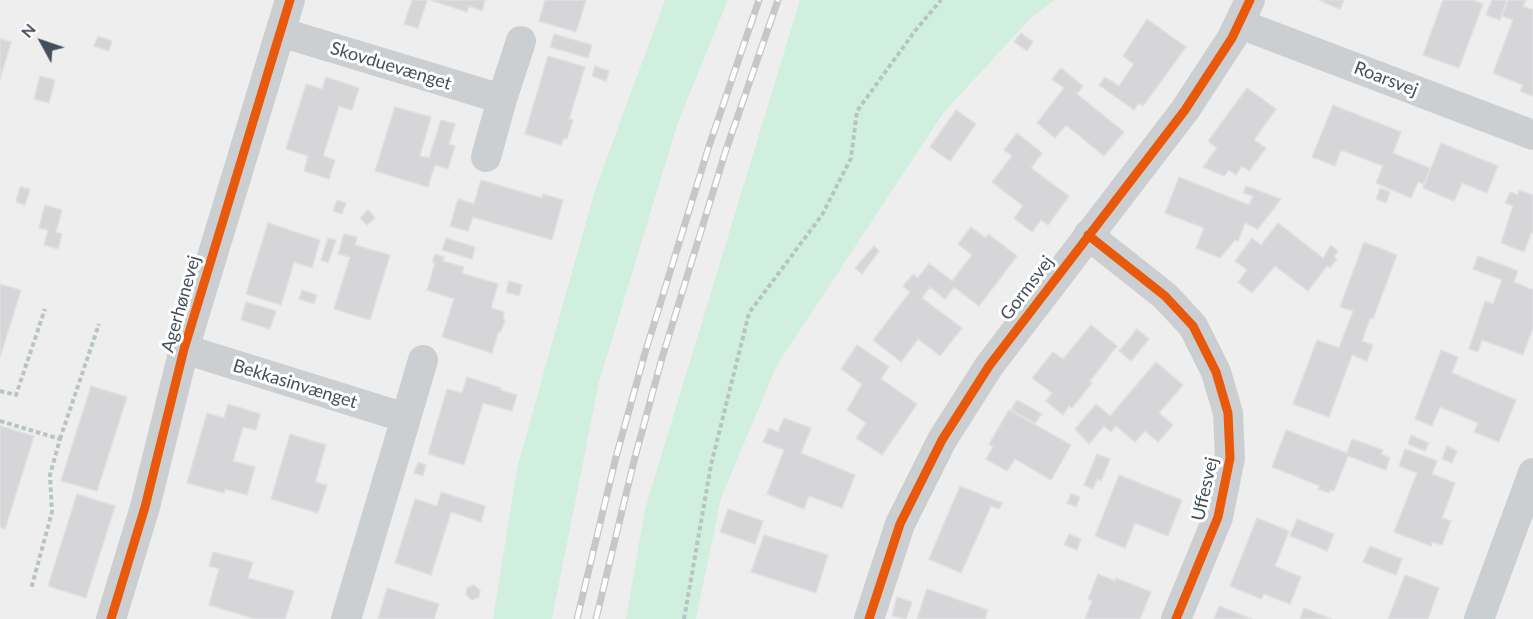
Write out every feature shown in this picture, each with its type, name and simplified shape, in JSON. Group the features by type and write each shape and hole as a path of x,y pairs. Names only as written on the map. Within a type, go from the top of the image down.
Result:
{"street":[{"name":"Agerhønevej","path":"111,619 145,507 184,350 290,0"},
{"name":"Roarsvej","path":"1245,12 1533,135"},
{"name":"Gormsvej","path":"869,619 900,524 942,440 988,366 1185,110 1245,12"},
{"name":"Skovduevænget","path":"280,33 502,99"},
{"path":"486,157 521,41"},
{"name":"Uffesvej","path":"1088,235 1164,297 1193,326 1216,372 1228,413 1230,458 1218,517 1176,619"},
{"name":"Bekkasinvænget","path":"184,350 406,418"},
{"path":"346,619 423,360"},
{"path":"1479,619 1533,473"}],"path":[{"path":"684,619 711,465 749,313 822,214 851,158 857,111 915,31 941,0"},
{"path":"0,391 16,395 45,309"},
{"path":"31,589 52,512 50,475 99,324"},
{"path":"0,421 60,439"}],"green space":[{"path":"665,0 728,0 678,122 599,382 552,619 493,619 517,468 595,190"},
{"path":"800,0 1055,0 1032,17 944,112 777,365 721,498 696,619 626,619 645,509"}],"building":[{"path":"412,0 427,0 418,28 404,24"},
{"path":"430,0 485,0 482,11 469,6 467,12"},
{"path":"545,0 586,0 576,32 539,21"},
{"path":"1319,0 1344,0 1340,9"},
{"path":"1443,0 1473,0 1483,4 1459,68 1423,55"},
{"path":"1492,0 1507,0 1500,20 1486,15"},
{"path":"1508,0 1526,0 1523,6 1533,10 1533,96 1520,91 1523,85 1493,73 1513,20 1502,16"},
{"path":"1147,19 1186,47 1143,106 1139,103 1134,110 1099,85 1105,77 1119,86 1134,64 1123,56"},
{"path":"1021,33 1033,42 1027,51 1014,42"},
{"path":"554,34 592,45 588,58 550,47"},
{"path":"98,36 112,41 109,51 94,46"},
{"path":"0,39 11,42 0,79"},
{"path":"548,56 585,67 569,119 573,120 567,139 564,138 561,145 525,134"},
{"path":"595,66 609,71 606,81 592,76"},
{"path":"1061,68 1083,86 1077,94 1124,132 1104,156 1066,125 1055,138 1037,123 1064,88 1052,79"},
{"path":"40,76 55,80 49,103 34,99"},
{"path":"326,77 359,88 352,110 339,106 323,156 335,160 329,179 304,171 308,156 286,149 306,84 322,89"},
{"path":"1247,88 1276,109 1254,140 1266,148 1249,171 1242,166 1236,175 1229,170 1224,176 1203,167 1217,148 1208,141"},
{"path":"1333,105 1401,132 1393,153 1430,168 1424,184 1418,182 1411,198 1376,183 1383,166 1341,150 1335,166 1312,157"},
{"path":"395,107 431,117 420,156 429,158 441,120 455,124 449,144 455,146 448,169 435,165 428,187 375,171"},
{"path":"956,110 976,124 950,161 930,147"},
{"path":"1017,133 1042,153 1031,168 1069,196 1048,225 1041,220 1032,232 1014,218 1023,206 992,182 1012,156 1004,150"},
{"path":"1441,143 1498,166 1487,193 1462,183 1454,201 1423,188"},
{"path":"1179,177 1249,205 1253,196 1243,193 1246,186 1281,199 1258,229 1245,223 1238,241 1235,240 1220,258 1196,248 1204,228 1165,213"},
{"path":"481,180 542,198 543,194 563,200 552,240 473,217 468,231 450,226 458,199 474,204"},
{"path":"20,187 30,189 25,205 16,202"},
{"path":"1380,188 1390,192 1386,203 1376,199"},
{"path":"1519,190 1533,195 1533,233 1531,233 1524,252 1501,243 1513,206 1505,203 1510,192 1518,195"},
{"path":"337,200 346,203 342,214 333,211"},
{"path":"45,205 62,210 56,232 62,234 58,249 44,245 48,230 39,228"},
{"path":"368,210 375,218 367,225 360,218"},
{"path":"268,223 320,240 312,268 294,262 281,305 246,294"},
{"path":"1278,223 1323,258 1331,245 1338,251 1334,257 1337,259 1330,268 1327,266 1308,291 1275,266 1252,293 1238,282 1247,270 1235,261 1252,238 1261,245"},
{"path":"971,227 986,238 988,234 1017,256 979,306 954,287 945,299 930,287 922,298 962,328 940,356 918,339 901,362 873,340 910,292 903,286 913,274 918,278 929,263 952,281 972,255 958,244"},
{"path":"344,234 357,237 355,245 390,255 370,320 334,309 350,257 338,254"},
{"path":"328,238 336,240 328,263 321,260"},
{"path":"446,238 475,247 472,259 442,250"},
{"path":"1364,242 1397,255 1373,319 1370,318 1362,341 1373,345 1367,361 1352,355 1329,417 1293,404 1317,340 1339,348 1353,311 1340,307"},
{"path":"874,246 879,251 862,274 855,268"},
{"path":"435,254 444,257 443,261 464,267 462,273 498,284 491,308 504,312 505,321 498,333 492,353 442,337 454,299 427,290 435,263 432,262"},
{"path":"1478,256 1518,271 1514,282 1533,290 1533,327 1523,355 1482,340 1478,352 1469,349 1485,301 1493,304 1502,280 1473,269"},
{"path":"509,281 522,285 519,296 506,292"},
{"path":"0,284 21,290 0,357"},
{"path":"302,290 317,295 314,304 299,299"},
{"path":"246,302 276,311 270,329 241,320"},
{"path":"1091,325 1117,346 1090,381 1092,383 1072,408 1069,406 1063,415 1046,401 1052,393 1032,378 1053,352 1063,359"},
{"path":"1137,329 1149,339 1131,361 1119,351"},
{"path":"857,345 889,367 881,379 917,404 882,455 856,438 866,423 847,410 862,384 841,369"},
{"path":"1441,350 1458,357 1452,373 1516,400 1499,442 1474,432 1478,423 1440,407 1432,426 1415,419"},
{"path":"1156,362 1183,385 1159,413 1173,425 1158,442 1145,431 1135,442 1116,426 1111,432 1104,426 1089,444 1075,429 1096,404 1110,416"},
{"path":"467,377 517,395 512,411 483,403 464,465 428,454 447,389 462,393"},
{"path":"91,386 127,397 97,491 61,481"},
{"path":"1017,400 1042,414 1035,423 1011,410"},
{"path":"228,404 260,414 256,430 243,427 233,461 255,467 247,495 225,489 224,493 187,483 207,413 224,418"},
{"path":"1009,410 1071,445 1051,480 1015,459 1007,471 986,459 993,447 989,444"},
{"path":"784,418 811,428 801,453 855,475 842,508 809,496 804,509 767,494 784,450 763,442 769,428 778,432"},
{"path":"0,426 34,436 5,529 0,527"},
{"path":"1286,430 1347,453 1352,439 1383,450 1381,454 1390,458 1386,470 1348,456 1334,491 1330,490 1329,493 1318,489 1320,486 1272,467"},
{"path":"290,434 326,445 315,482 327,485 318,513 271,499"},
{"path":"1411,435 1429,443 1425,451 1408,444"},
{"path":"1447,446 1457,451 1452,463 1442,459"},
{"path":"1405,449 1437,461 1432,474 1455,483 1442,518 1451,521 1442,545 1432,542 1431,546 1394,532 1417,473 1399,466"},
{"path":"1097,454 1110,459 1101,481 1097,479 1093,489 1084,485"},
{"path":"418,462 426,465 423,476 414,473"},
{"path":"1119,475 1182,500 1168,536 1135,523 1125,548 1095,536"},
{"path":"960,486 1002,503 999,509 991,506 961,573 929,559"},
{"path":"441,492 485,506 481,522 451,512 431,575 395,563 415,499 437,506"},
{"path":"77,494 115,506 86,598 48,586"},
{"path":"1071,494 1080,497 1076,507 1067,503"},
{"path":"728,509 763,521 755,544 720,532"},
{"path":"1257,518 1289,531 1275,566 1301,577 1290,604 1264,594 1261,599 1230,586"},
{"path":"1297,519 1334,534 1327,551 1290,536"},
{"path":"1069,534 1081,539 1077,550 1064,545"},
{"path":"764,535 828,555 816,593 751,572"},
{"path":"1370,546 1402,559 1396,575 1363,562"},
{"path":"213,552 253,562 248,578 294,591 285,619 255,619 209,605 219,569 209,566"},
{"path":"1098,574 1115,581 1116,578 1151,592 1140,619 1085,619 1092,601 1088,599"},
{"path":"1405,575 1439,588 1428,619 1388,619"},
{"path":"474,585 480,590 479,597 472,600 466,595 467,588"},
{"path":"387,588 439,604 434,619 378,619"},
{"path":"927,589 988,610 985,619 917,619"},
{"path":"897,597 912,602 906,619 892,616"},
{"path":"1219,606 1252,619 1214,619"},
{"path":"1304,608 1331,619 1300,619"}],"railway":[{"path":"577,619 616,457 645,353 709,146 759,0"},
{"path":"596,619 634,461 662,358 725,153 778,0"}],"cycle path":[{"path":"111,619 145,507 184,349 290,0"},
{"path":"869,619 900,524 942,440 989,366 1185,110 1232,38 1250,0"},
{"path":"1088,235 1165,296 1193,326 1216,372 1228,413 1230,458 1218,517 1176,619"}]}
